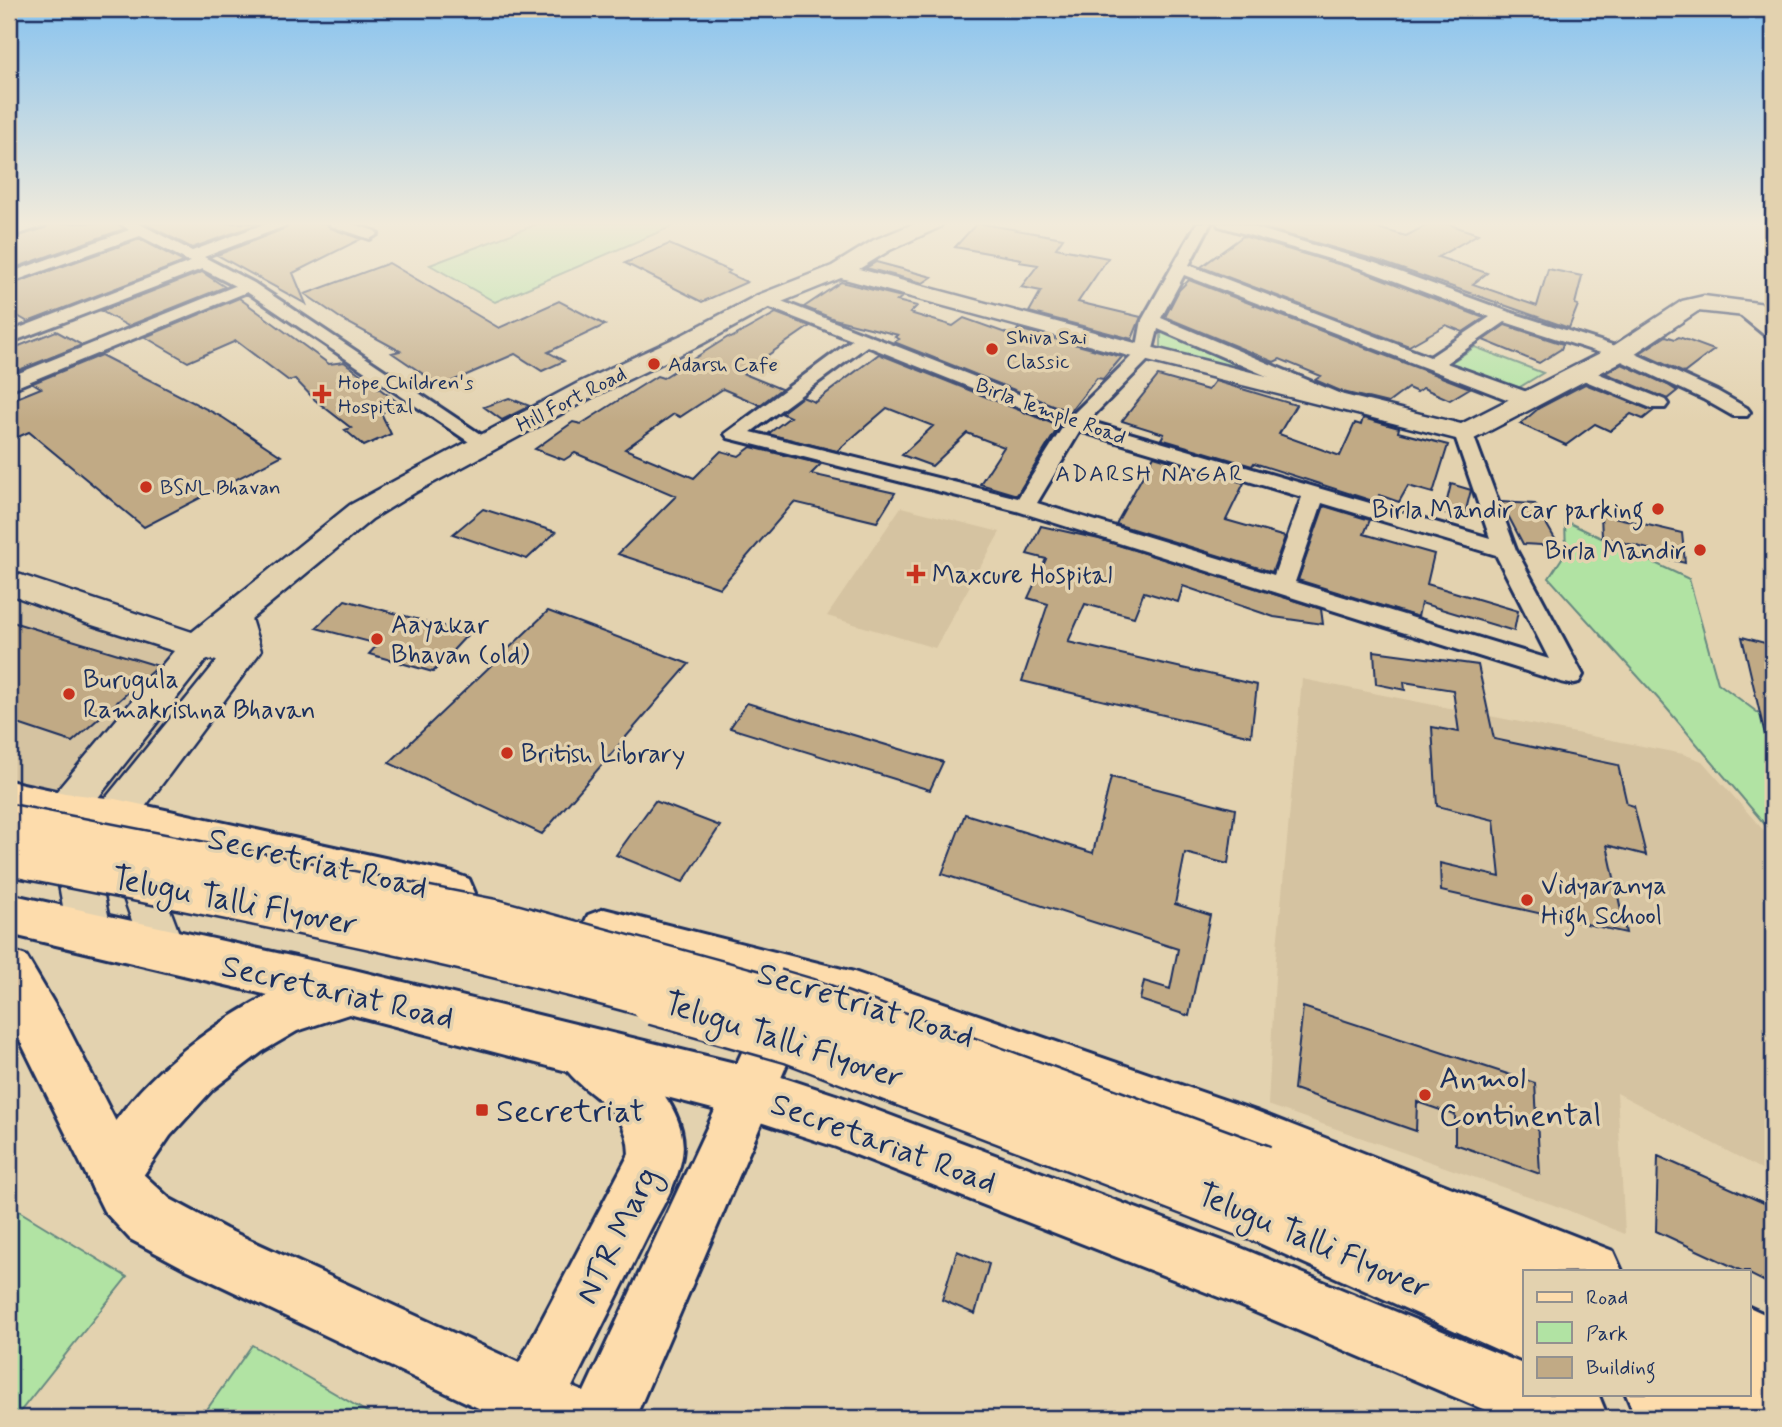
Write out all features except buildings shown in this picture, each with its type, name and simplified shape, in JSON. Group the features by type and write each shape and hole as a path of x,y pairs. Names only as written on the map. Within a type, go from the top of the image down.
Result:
{"main road":[{"name":"Hill Fort Road","path":"65,810 198,646 361,512 485,444 765,300 792,290"},
{"path":"909,290 1145,353 1464,433 1619,353 1690,306 1704,303 1773,313"},
{"path":"9,582 198,646 244,651"},
{"path":"233,616 244,651"},
{"path":"163,950 115,816 244,651"},
{"name":"Secretriat Road","path":"9,798 65,810 115,816 526,910 854,995 1256,1137 1590,1270"},
{"path":"65,810 90,933"},
{"name":"Telugu Talli Flyover","path":"9,826 494,921 804,1006 1260,1193 1523,1331"},
{"name":"Telugu Talli Flyover","path":"9,854 346,921 542,967 794,1036 1260,1193 1523,1287"},
{"name":"Secretariat Road","path":"9,914 350,992 751,1093 836,1121 1241,1277 1523,1395"},
{"path":"9,972 47,1039 122,1192 150,1219 541,1412"},
{"path":"604,1418 751,1093 798,981"},
{"path":"113,1173 152,1118 195,1072 246,1034 284,1012 350,992"},
{"name":"NTR Marg","path":"541,1412 649,1175 656,1153 652,1127 640,1105 623,1085 575,1049"},
{"path":"1750,1337 1773,1350"},
{"path":"1750,1387 1773,1397"},
{"name":"Secretariat Road","path":"1525,1396 1577,1418"},
{"path":"1661,1396 1709,1418"}],"street":[{"path":"9,338 125,290"},
{"path":"9,384 239,290"},
{"path":"253,290 485,444"},
{"path":"1024,506 1074,423 1145,353 1151,320 1169,290"},
{"path":"1238,290 1517,397 1531,400"},
{"path":"1432,290 1503,316 1619,353 1710,394 1740,412"},
{"name":"Birla Temple Road","path":"765,300 1074,423 1505,550"},
{"path":"1746,310 1773,333"},
{"path":"1433,364 1503,316"},
{"path":"1151,320 1344,402"},
{"path":"864,340 734,434 1024,506 1570,675 1505,550 1464,433"},
{"path":"1582,373 1658,404"},
{"path":"1283,584 1314,494"}],"shaded area":[{"name":"Maxcure Hospital","path":"901,507 1000,532 935,648 827,616"},
{"path":"9,597 143,637 185,662 183,761 156,791 91,804 9,787"},
{"name":"Vidyaranya High School","path":"1302,679 1683,754 1702,761 1773,841 1773,1175 1617,1093 1625,1234 1565,1209 1268,1105 1276,959"}],"green space":[{"path":"473,290 524,290 495,302"},
{"path":"1161,331 1272,381 1161,355"},
{"path":"1475,347 1543,373 1515,390 1447,365"},
{"path":"1565,521 1689,579 1718,683 1773,724 1773,834 1663,704 1549,578 1566,552"},
{"path":"9,1205 127,1277 15,1418 9,1418"},
{"path":"252,1345 377,1418 201,1418"}],"place":[{"name":"Shiva Sai Classic","path":"992,349"},
{"name":"Adarsh Cafe","path":"654,364"},
{"name":"Hope Children's Hospital","path":"322,394"},
{"name":"BSNL Bhavan","path":"146,487"},
{"name":"Birla Mandir car parking","path":"1658,509"},
{"name":"Birla Mandir","path":"1700,550"},
{"name":"Maxcure Hospital","path":"916,574"},
{"name":"Aayakar Bhavan (old)","path":"377,639"},
{"name":"Burugula Ramakrishna Bhavan","path":"69,694"},
{"name":"British Library","path":"507,753"},
{"name":"Vidyaranya High School","path":"1527,900"},
{"name":"Anmol Continental","path":"1425,1095"},
{"name":"Secretriat","path":"482,1110"}],"district":[{"name":"ADARSH NAGAR","path":"1150,473"}]}
